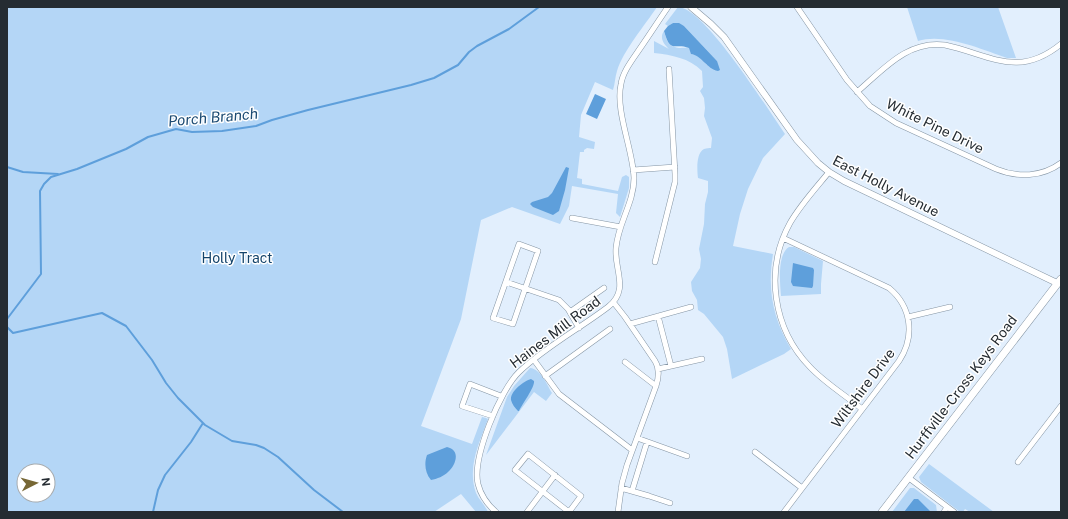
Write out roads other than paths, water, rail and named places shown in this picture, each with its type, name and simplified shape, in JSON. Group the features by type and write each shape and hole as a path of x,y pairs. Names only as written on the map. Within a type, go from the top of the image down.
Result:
{"main road":[{"name":"Hurffville-Cross Keys Road","path":"882,512 1060,282"}],"street":[{"name":"Haines Mill Road","path":"496,512 483,497 478,484 477,476 478,461 501,396 514,377 534,360 614,303 618,296 620,286 616,249 621,227 632,195 633,170 620,102 621,84 631,63 668,7"},
{"name":"East Holly Avenue","path":"691,7 712,24 724,37 797,140 807,152 829,172 862,190 1060,282"},
{"name":"White Pine Drive","path":"798,7 857,92 870,106 892,121 1003,172 1016,175 1035,174 1048,171 1061,163"},
{"path":"857,92 898,57 923,45 945,44 1005,62 1016,63 1034,60 1047,54 1061,44"},
{"path":"655,262 675,182 668,69"},
{"path":"633,170 675,167"},
{"path":"829,172 794,216 783,238 776,264 775,285 778,306 785,330 795,348 820,377 862,409"},
{"path":"572,218 621,227"},
{"name":"Wiltshire Drive","path":"783,238 886,286 898,298 904,307 908,317 910,334 905,351 899,361 784,512"},
{"path":"519,244 538,251 513,324 494,318 506,282 519,244"},
{"path":"506,282 555,298 565,305 579,328"},
{"path":"570,312 604,288"},
{"name":"Haines Mill Road","path":"614,303 655,361 658,369"},
{"path":"630,324 691,307"},
{"path":"908,317 950,307"},
{"path":"658,316 670,366"},
{"path":"545,376 610,329"},
{"path":"618,512 621,488 627,465 658,380 658,369 702,359"},
{"path":"534,360 559,394 632,450"},
{"path":"625,362 656,386"},
{"path":"493,416 462,406 470,384 501,396"},
{"path":"1018,462 1061,407"},
{"path":"637,438 687,456"},
{"path":"632,491 647,442"},
{"path":"755,452 802,488"},
{"path":"528,454 554,475 581,496 569,512 515,470 528,454"},
{"path":"527,512 554,475"},
{"path":"909,478 954,512"},
{"path":"621,488 670,503"},
{"path":"944,512 947,507"}],"water":[{"path":"673,23 679,23 684,26 717,61 720,70 714,70 698,57 691,54 689,48 674,46 669,43 664,31"},
{"path":"595,94 606,99 597,119 586,114"},
{"path":"566,167 569,168 559,211 553,215 533,207 530,204 532,202 548,197 552,193"},
{"path":"793,263 813,268 812,288 793,286 791,282"},
{"path":"531,379 534,381 533,387 518,411 512,403 511,397 518,387"},
{"path":"447,447 456,454 455,462 451,469 444,475 431,480 427,474 426,468 427,455"},
{"path":"914,499 918,499 931,512 904,512"}],"waterway":[{"name":"Porch Branch","path":"7,319 41,274 40,191 51,177 77,169 126,149 148,137 176,129 192,132 222,131 256,126 308,110 434,78 458,65 469,52 477,46 509,29 539,7"},
{"path":"7,167 23,172 58,174"},
{"path":"7,327 13,333 102,313 126,326 152,360 166,383 178,398 205,425 232,441 256,445 264,448 278,457 314,490 343,512"},
{"path":"153,512 158,490 165,475 191,442 203,423"}],"park label":[{"name":"Holly Tract","path":"237,258"}]}
